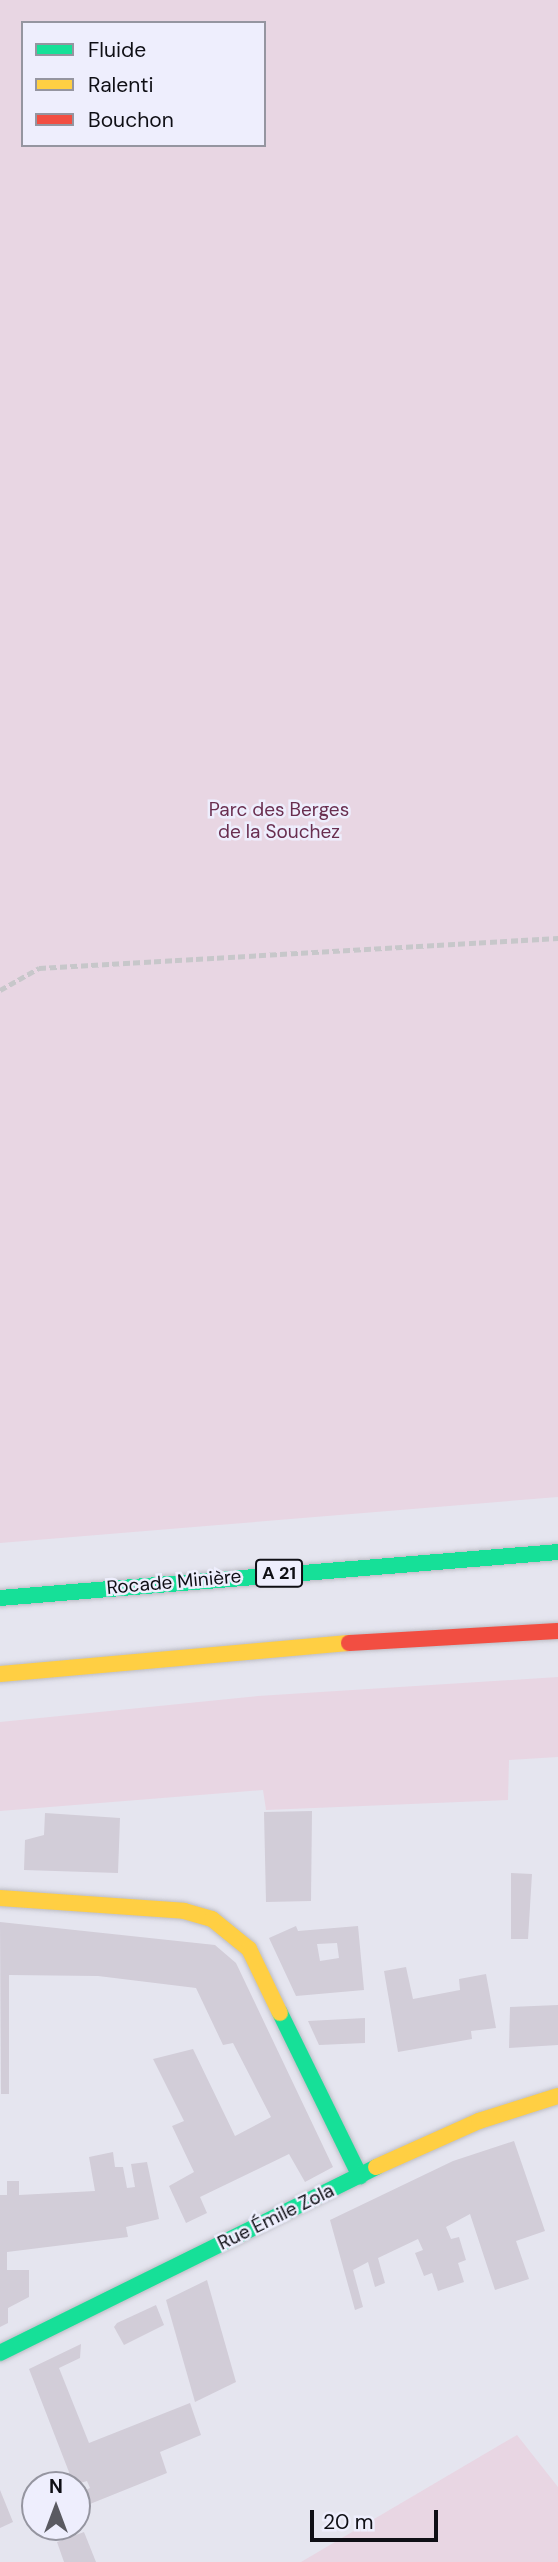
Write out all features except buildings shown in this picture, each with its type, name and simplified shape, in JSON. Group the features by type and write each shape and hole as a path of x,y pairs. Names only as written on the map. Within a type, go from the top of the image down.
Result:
{"main road":[{"name":"Rocade Minière","path":"0,1598 558,1552"},
{"path":"0,1674 304,1646 558,1630"},
{"path":"0,1898 184,1911 212,1919 233,1933 249,1949 360,2176"},
{"name":"Rue Émile Zola","path":"0,2353 360,2176 479,2121 558,2096"}],"path":[{"path":"0,990 39,968 558,938"}],"green space":[{"name":"Parc des Berges de la Souchez","path":"0,0 558,0 558,1497 0,1543"},
{"path":"558,1677 558,1757 509,1760 508,1800 266,1810 263,1790 0,1811 0,1722 258,1696"},
{"path":"517,2435 558,2487 558,2562 301,2562"}],"traffic: fast":[{"path":"0,1598 558,1552"},
{"path":"280,2013 360,2176"},
{"path":"0,2353 376,2167"}],"traffic: slow":[{"path":"0,1674 349,1643"},
{"path":"0,1898 184,1911 212,1919 249,1949 280,2013"},
{"path":"376,2167 479,2121 558,2096"}],"traffic: jam":[{"path":"349,1643 558,1631"}]}
